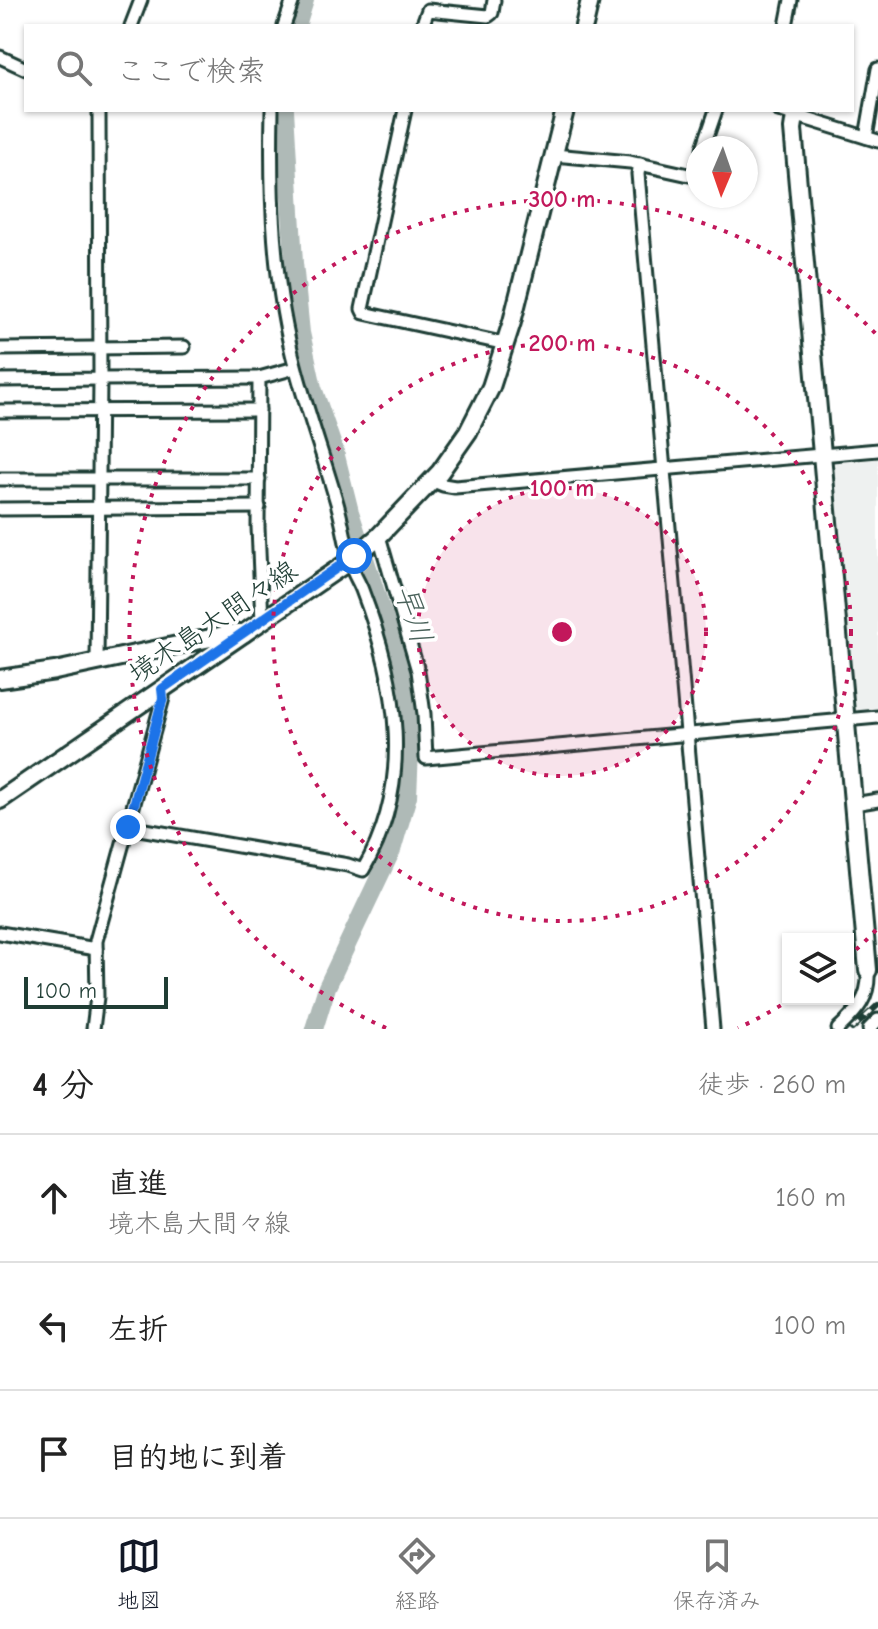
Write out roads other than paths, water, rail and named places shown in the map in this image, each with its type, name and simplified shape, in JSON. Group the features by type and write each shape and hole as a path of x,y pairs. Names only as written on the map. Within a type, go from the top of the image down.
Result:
{"street":[{"path":"132,24 141,0"},
{"path":"285,24 293,0"},
{"path":"423,24 428,10 488,16 492,13 494,0"},
{"path":"584,24 590,0"},
{"path":"786,24 791,0"},
{"path":"0,57 24,68"},
{"path":"784,112 872,139 878,69"},
{"path":"97,662 100,479 98,112"},
{"path":"128,827 363,870 381,836 391,803 395,722 390,685 295,368 276,252 272,112"},
{"path":"405,112 362,309 364,313 506,344"},
{"name":"境木島大間々線","path":"0,800 353,558 433,481 481,408 506,344 565,112"},
{"path":"707,136 715,112"},
{"path":"795,116 793,129 869,985 855,1013 838,1029"},
{"path":"554,155 640,164 686,174"},
{"path":"640,164 638,174 713,1029"},
{"path":"0,349 184,347"},
{"path":"0,380 259,378 295,368"},
{"path":"259,378 262,622"},
{"path":"0,411 259,410"},
{"path":"433,481 455,487 878,450"},
{"path":"0,479 259,479"},
{"path":"0,509 259,507"},
{"path":"377,537 418,671 426,758 878,717"},
{"path":"0,679 246,633"},
{"path":"93,1029 97,997 96,949 163,698 162,689"},
{"path":"854,804 878,800"},
{"path":"0,933 96,949"},
{"path":"869,1029 878,1020"}],"waterway":[{"name":"早川","path":"298,24 305,0"},
{"name":"早川","path":"285,112 301,333 313,388 401,670 411,727 408,796 392,850 327,987 314,1029"}],"railway":[{"path":"852,1029 878,1005"}]}
